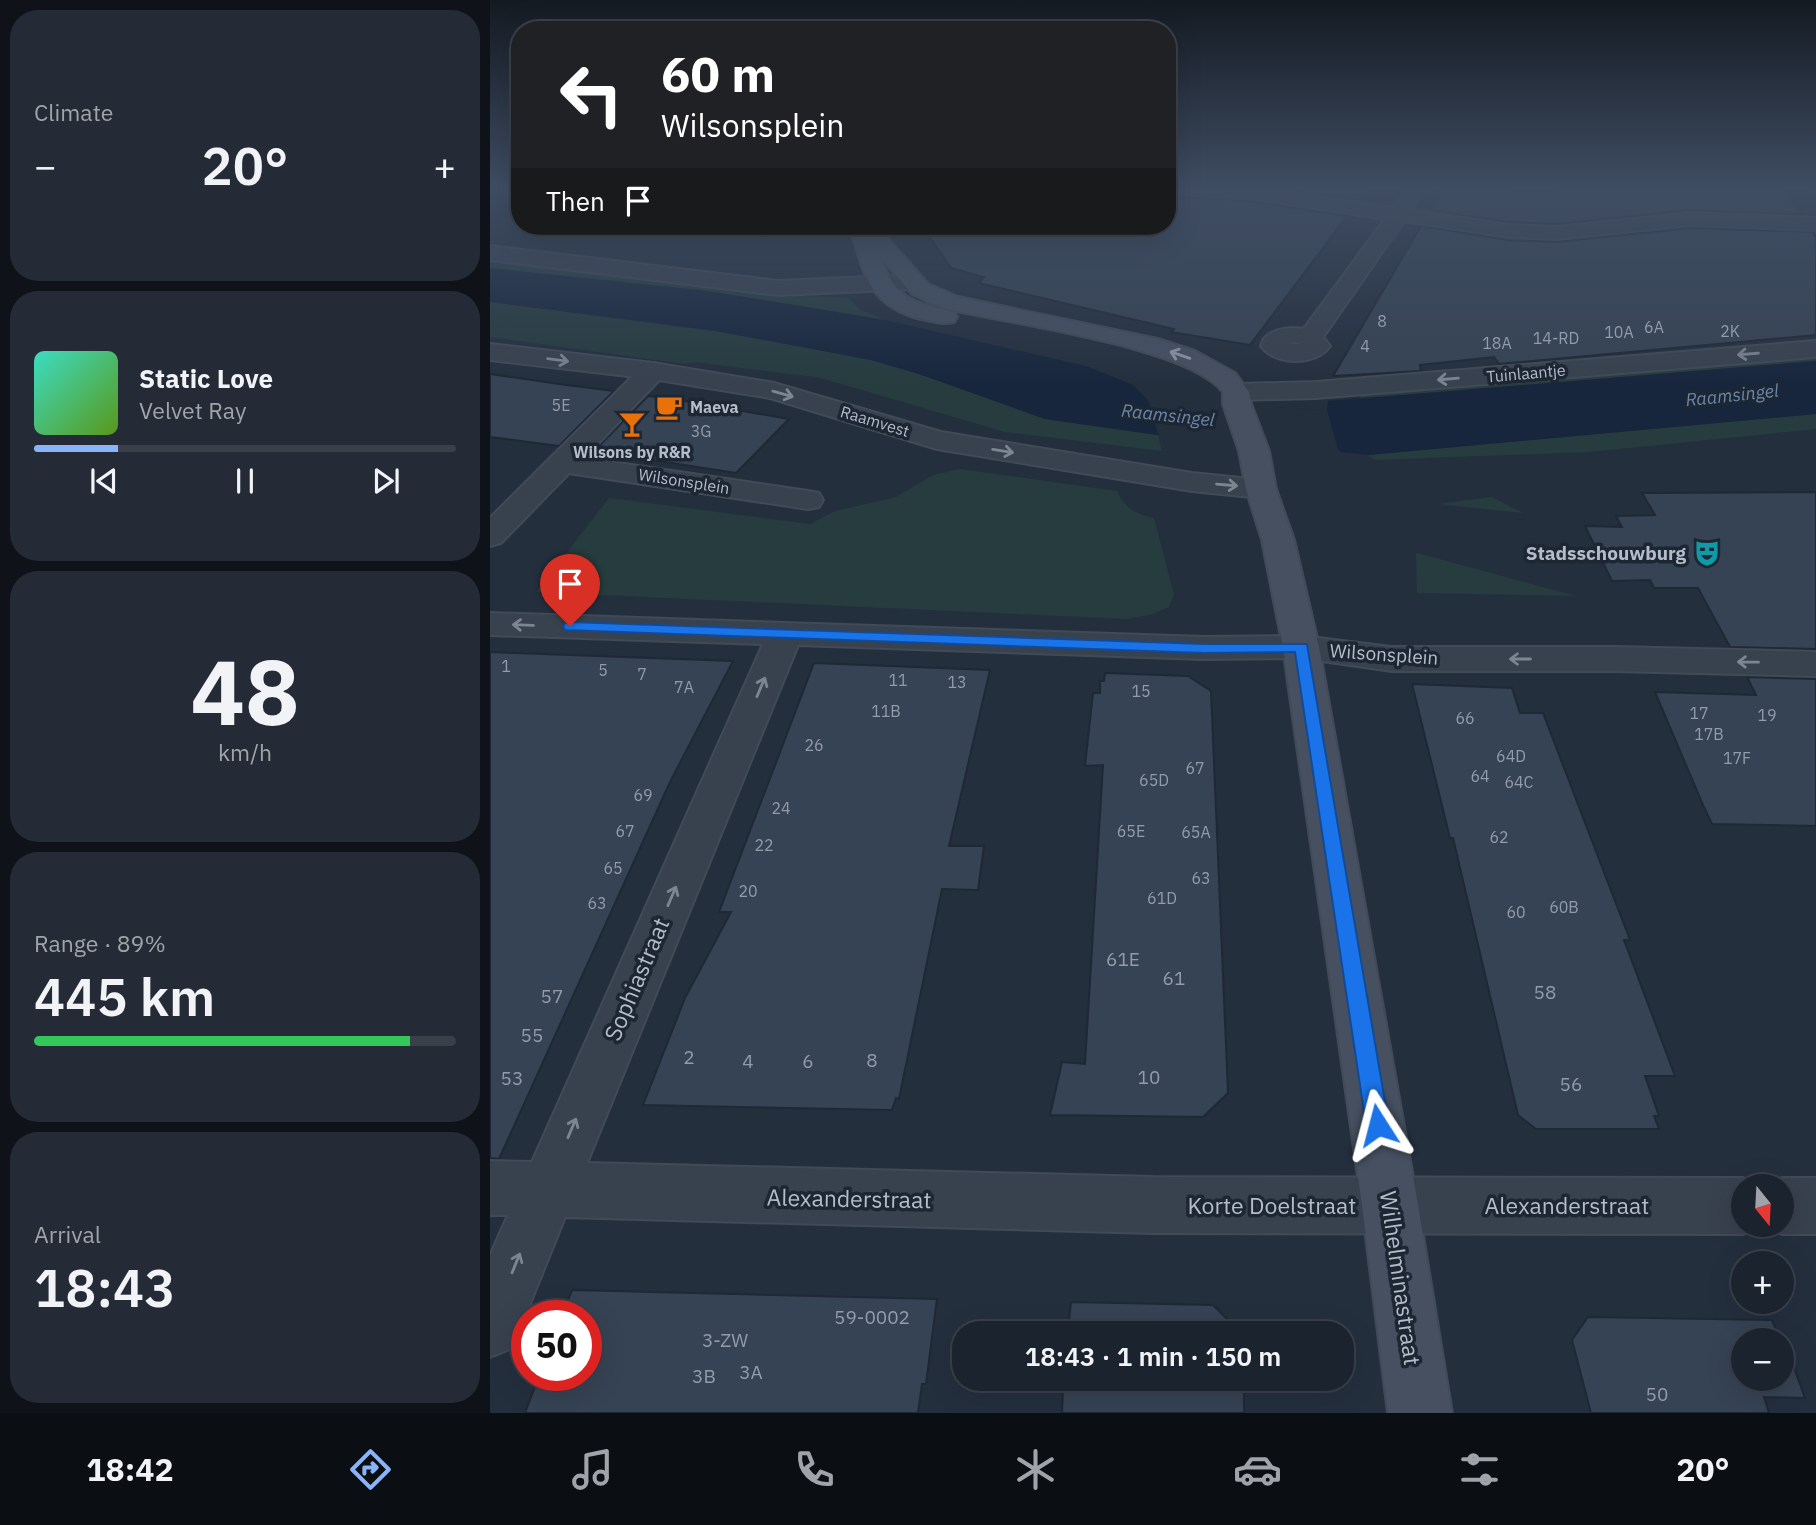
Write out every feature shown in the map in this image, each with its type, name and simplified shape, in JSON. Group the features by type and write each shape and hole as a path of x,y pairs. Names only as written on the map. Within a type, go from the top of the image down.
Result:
{"main road":[{"path":"869,253 880,285 886,295 898,303 923,312 1084,346 1132,359 1236,398"},
{"path":"889,253 914,282 931,296 951,303 1158,347 1186,356 1226,379 1236,398"},
{"name":"Wilhelminastraat","path":"1236,398 1278,540 1301,647 1390,1205 1420,1413"}],"street":[{"path":"1307,336 1315,331 1370,253"},
{"path":"490,254 779,288 914,282"},
{"name":"Tuinlaantje","path":"1236,398 1816,349"},
{"name":"Raamvest","path":"490,352 653,371 774,391 937,440 1192,482 1261,489"},
{"path":"490,536 653,371"},
{"name":"Wilsonsplein","path":"560,463 808,500"},
{"name":"Wilsonsplein","path":"490,624 1204,649 1301,647 1392,659 1601,659 1816,664"},
{"name":"Sophiastraat","path":"490,1326 518,1189 785,634"},
{"name":"Alexanderstraat","path":"518,1189 1153,1205"},
{"name":"Korte Doelstraat","path":"1153,1205 1390,1205"},
{"name":"Alexanderstraat","path":"1390,1205 1731,1206"},
{"path":"1794,1206 1816,1206"}],"green space":[{"path":"490,261 767,294 848,298 859,309 885,320 708,291 490,268"},
{"path":"490,302 716,331 871,360 919,374 1045,419 1158,435 1162,451 1005,432 821,378 696,362 686,364 490,337"},
{"path":"1816,353 1816,361 1360,399 1361,395"},
{"path":"1816,414 1816,429 1589,452 1375,460 1368,455"},
{"path":"960,469 1117,491 1132,510 1154,518 1174,595 1169,607 1150,615 1126,619 536,592 609,498 810,524 835,511 896,497 933,475"},
{"path":"1492,497 1523,513 1437,504"},
{"path":"1417,553 1576,596 1417,593"}],"water":[{"name":"Raamsingel","path":"490,268 708,291 885,320 1086,366 1133,385 1149,401 1327,410 1328,401 1816,361 1816,414 1368,455 1340,452 1335,444 1158,435 1045,419 919,374 871,360 716,331 490,302"}],"pier":[{"path":"1148,400 1327,410 1337,446 1159,437"}],"building":[{"path":"941,253 1319,253 1250,345 1171,332 1174,329 979,283 984,277 951,268"},
{"path":"1405,253 1816,253 1816,335 1499,364 1494,357 1420,365 1421,371 1333,376"},
{"path":"490,374 614,391 559,446 490,437"},
{"path":"648,396 789,419 736,473 594,451"},
{"name":"Stadsschouwburg","path":"1816,492 1816,649 1730,647 1698,588 1654,588 1650,580 1612,581 1585,526 1622,527 1616,516 1655,515 1642,493"},
{"path":"490,652 733,661 670,782 499,1159 490,1158"},
{"path":"814,663 990,670 949,846 984,846 978,890 942,889 899,1099 896,1098 892,1110 643,1105 685,998 731,912 719,912"},
{"path":"1105,673 1188,676 1211,691 1228,1093 1203,1117 1050,1115 1062,1062 1085,1064 1103,765 1085,766 1093,693 1100,693 1100,681 1104,681"},
{"path":"1747,677 1816,679 1816,826 1712,824 1703,805 1655,692 1756,695"},
{"path":"1412,684 1512,688 1520,713 1543,713 1630,940 1624,940 1675,1076 1645,1076 1659,1116 1654,1116 1659,1129 1536,1129 1518,1115 1453,838 1450,838"},
{"path":"572,1290 937,1299 926,1384 922,1384 918,1413 525,1413 533,1391 602,1391 602,1300 568,1300"},
{"path":"1071,1302 1213,1305 1229,1321 1069,1321"},
{"path":"1588,1317 1772,1320 1775,1328 1731,1328 1731,1391 1794,1391 1794,1368 1805,1398 1764,1397 1769,1413 1591,1413 1572,1340"},
{"path":"1063,1391 1244,1391 1244,1413 1062,1413"}],"place":[{"name":"Maeva","path":"669,407"},
{"name":"Wilsons by R&R","path":"632,424"},
{"name":"Stadsschouwburg","path":"1707,553"}],"route":[{"path":"570,626 1204,649 1301,647 1378,1125"}]}
